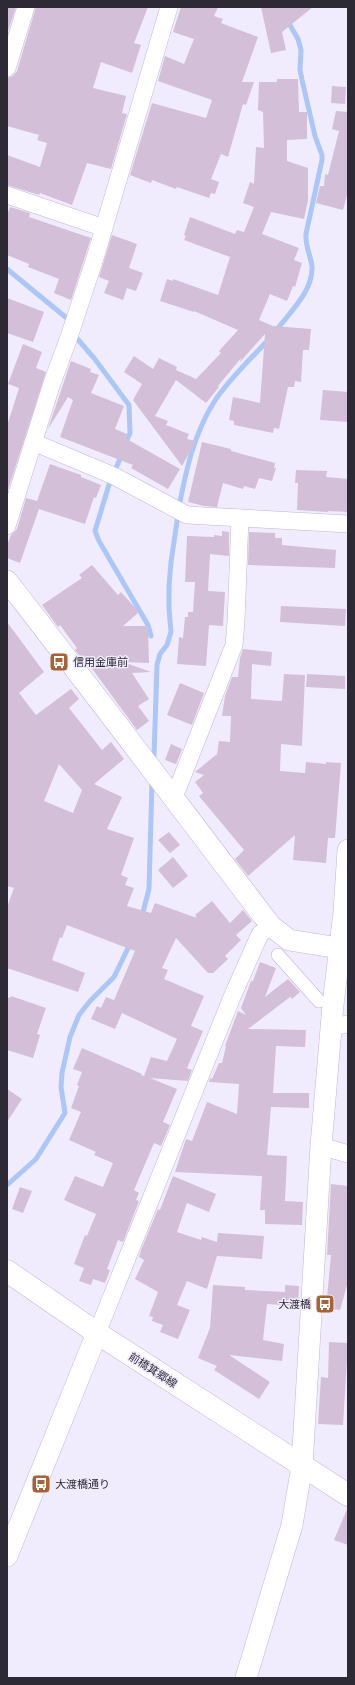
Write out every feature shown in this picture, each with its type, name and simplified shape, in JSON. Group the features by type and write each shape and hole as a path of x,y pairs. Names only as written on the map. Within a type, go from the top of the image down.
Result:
{"main road":[{"name":"前橋箕郷線","path":"7,1271 97,1334 348,1495"},
{"name":"前橋箕郷線","path":"302,1466 348,1478"}],"street":[{"path":"7,68 26,7"},
{"path":"7,526 51,386 69,337 104,228 169,7"},
{"path":"7,195 104,228"},
{"path":"33,442 114,476 187,516 348,524"},
{"path":"172,797 177,790 234,645 240,518"},
{"path":"7,581 146,761 270,926 290,940 339,948"},
{"path":"246,1678 292,1525 302,1466 321,1146 340,1026 339,948 346,912 348,850"},
{"path":"7,1556 232,997 260,934 270,926"},
{"path":"278,955 319,1002"},
{"path":"321,1146 348,1154"}],"building":[{"path":"7,7 16,7 7,34"},
{"path":"36,7 148,7 134,43 141,45 132,73 101,62 93,88 126,96 122,113 127,114 111,169 87,163 72,205 40,193 39,195 7,185 7,155 40,167 47,143 37,140 39,135 7,126 7,78 13,76 17,71"},
{"path":"181,7 218,7 214,16 223,19 221,23 258,37 242,82 254,82 246,105 243,104 228,157 221,154 211,179 219,182 215,194 211,193 209,198 177,187 176,189 152,180 151,183 130,175 152,103 206,118 212,100 158,81 165,56 184,64 194,39 173,32"},
{"path":"261,7 313,7 282,32 286,50 271,53"},
{"path":"277,79 298,79 299,112 307,112 307,139 287,140 287,161 308,168 308,200 304,219 271,212 262,234 299,248 294,260 302,263 295,287 293,286 287,301 270,294 259,320 273,326 311,329 309,350 303,350 301,382 295,381 294,387 288,387 279,429 274,428 273,433 234,425 234,421 229,420 233,397 260,403 265,334 240,362 241,358 206,403 176,380 155,416 168,421 166,425 189,434 187,439 196,441 182,466 133,400 142,384 124,372 134,356 153,369 159,358 177,367 176,370 196,379 221,353 219,351 238,330 194,311 160,301 167,279 173,281 173,279 218,295 230,257 184,240 186,236 184,235 190,217 235,234 237,230 244,232 254,207 243,203 250,182 254,184 256,147 264,148 263,112 258,110 259,82 277,82"},
{"path":"332,86 346,87 345,104 331,103"},
{"path":"336,111 348,112 348,191 343,210 316,203 320,186 324,186 325,174 328,175 339,131 332,129"},
{"path":"10,207 30,213 29,217 91,238 71,300 54,293 59,279 28,267 29,264 7,255 7,215"},
{"path":"112,235 137,244 129,268 143,273 136,291 127,288 123,300 104,293 109,281 99,277"},
{"path":"7,298 44,312 33,342 7,333"},
{"path":"23,344 42,352 36,368 46,372 7,493 7,426 19,388 8,384"},
{"path":"71,361 91,369 90,372 99,375 91,393 124,406 115,429 127,434 125,438 180,469 168,489 131,468 133,465 60,437 73,400 68,397 48,429"},
{"path":"323,390 348,392 348,422 320,420"},
{"path":"202,442 231,449 231,451 275,463 274,468 276,468 272,481 259,478 255,489 244,486 243,489 223,483 217,507 204,506 188,502"},
{"path":"50,464 81,475 81,477 101,485 96,498 94,497 85,524 39,509 20,563 7,558 7,545 11,535 17,529 26,498 37,501"},
{"path":"296,470 327,471 326,477 348,479 348,512 297,510 298,483 295,483"},
{"path":"222,531 229,532 229,556 210,554 208,591 225,592 223,626 209,625 206,666 177,664 179,637 183,638 185,617 188,617 188,612 193,612 195,582 185,582 187,536 222,536"},
{"path":"249,532 275,533 275,538 282,538 282,545 336,550 335,568 248,565"},
{"path":"92,565 118,595 121,592 139,612 123,626 148,626 149,663 123,662 151,672 132,673 149,699 138,706 149,721 137,730 85,659 84,661 75,650 77,648 60,625 58,627 42,605 82,578 79,575"},
{"path":"281,606 346,609 345,626 280,622"},
{"path":"7,622 44,672 19,693 36,715 71,689 79,699 69,708 102,750 111,742 124,759 94,784 122,797 107,829 134,838 121,875 128,878 125,885 134,888 127,906 151,913 155,903 197,918 195,915 212,901 230,923 243,910 252,921 236,935 241,940 225,956 228,959 213,973 208,973 176,938 162,968 168,970 164,979 204,996 191,1026 203,1031 187,1068 192,1070 188,1081 150,1078 177,1089 163,1122 170,1125 161,1146 154,1143 134,1190 139,1193 136,1200 139,1201 123,1242 118,1240 107,1269 110,1270 105,1283 93,1279 91,1285 79,1281 84,1268 74,1264 85,1235 87,1236 96,1214 64,1200 75,1176 103,1187 113,1163 94,1155 96,1152 69,1140 81,1112 71,1108 79,1086 77,1085 82,1072 73,1069 82,1048 144,1076 151,1057 167,1061 177,1039 122,1013 115,1029 91,1019 97,1006 101,1008 106,997 114,1000 135,951 67,925 62,938 60,937 52,960 85,973 78,992 7,968 7,907 14,888 7,886","holes":["59,764 82,790 73,813 44,801"]},
{"path":"243,649 272,652 271,666 252,664 251,699 282,701 284,674 305,675 302,746 281,744 280,771 305,773 306,762 326,764 326,762 341,763 335,838 328,838 326,863 293,860 295,835 248,876 235,859 244,850 199,796 203,793 195,782 204,775 195,772 217,754 219,741 230,742 231,716 222,716 225,696 232,677 238,677 240,658"},
{"path":"307,674 345,676 345,689 306,687"},
{"path":"180,683 204,693 192,725 167,715"},
{"path":"171,744 182,749 176,764 165,760"},
{"path":"169,832 180,845 170,853 158,840"},
{"path":"173,857 188,876 173,888 158,870"},
{"path":"260,962 276,968 265,997 288,979 300,992 292,999 290,997 248,1029 306,1030 305,1047 276,1046 273,1093 309,1093 309,1108 271,1107 267,1155 287,1156 285,1201 303,1202 302,1225 265,1224 265,1210 260,1210 262,1176 175,1172 186,1139 192,1141 207,1102 237,1114 239,1084 209,1082 210,1078 212,1079 219,1063 222,1063 225,1046 238,1011 246,1015 241,1008"},
{"path":"11,996 46,1008 37,1034 40,1035 33,1058 7,1050 7,997 10,998"},
{"path":"7,1089 22,1099 7,1122"},
{"path":"173,1176 216,1194 209,1212 187,1203 177,1232 201,1240 202,1237 217,1242 218,1233 264,1236 262,1259 217,1256 207,1289 187,1281 177,1305 190,1310 178,1339 160,1332 163,1325 152,1321 153,1317 149,1316 158,1292 135,1279 144,1260 139,1257 141,1250 158,1209 160,1210"},
{"path":"331,1184 348,1186 348,1282 340,1310 326,1308 331,1255 327,1255"},
{"path":"20,1187 32,1191 23,1213 12,1209"},
{"path":"213,1285 245,1287 245,1290 285,1292 285,1285 299,1286 298,1306 267,1304 263,1340 284,1344 282,1361 229,1355 270,1382 259,1399 214,1370 217,1366 198,1358 210,1328"},
{"path":"329,1342 348,1343 343,1425 318,1424 321,1377 328,1378"},
{"path":"348,1507 348,1545 334,1540"}],"waterway":[{"path":"275,332 299,302 311,276 312,267 306,243 306,234 322,160 300,70 301,50 298,39 287,20"},
{"path":"7,269 69,320"},
{"path":"74,335 94,358 129,405 130,433 125,444"},
{"path":"179,507 192,453 207,414 226,385 268,340"},
{"path":"114,473 122,454"},
{"path":"111,478 95,531 99,541 148,625 151,636"},
{"path":"154,756 157,665 160,654 167,645 171,632 169,586 178,515"},
{"path":"142,916 149,889 152,781"},
{"path":"7,1185 36,1159 65,1113 61,1087 62,1073 70,1037 79,1015 90,1001 114,977 131,942"}],"place":[{"name":"信用金庫前","path":"59,662"},
{"name":"大渡橋","path":"325,1304"},
{"name":"大渡橋通り","path":"41,1484"}]}
